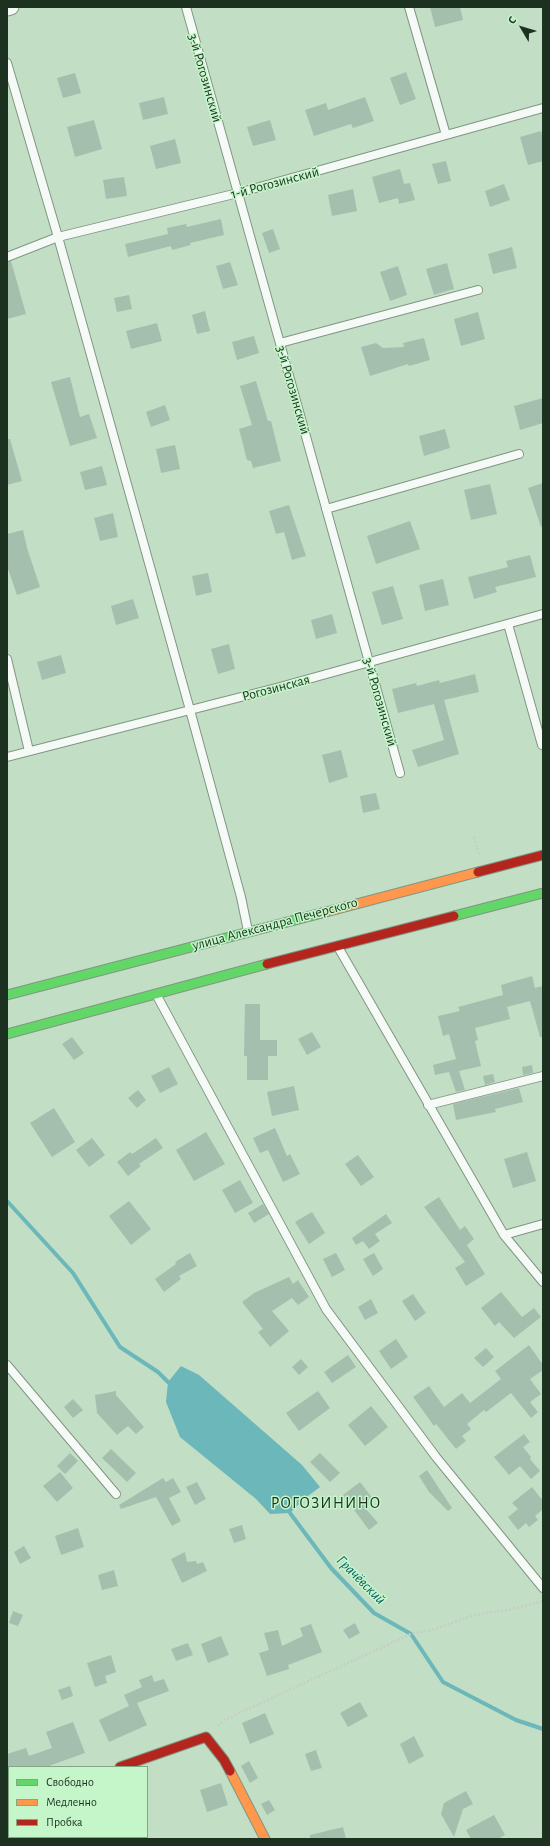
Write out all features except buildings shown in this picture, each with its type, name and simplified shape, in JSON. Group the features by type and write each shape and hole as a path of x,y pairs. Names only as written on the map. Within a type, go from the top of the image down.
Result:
{"street":[{"path":"7,8 11,7"},
{"name":"улица Александра Печерского","path":"7,995 543,855"},
{"path":"7,1034 155,993 543,893"},
{"path":"123,1766 206,1737 224,1760 265,1839"}],"lane":[{"name":"3-й Рогозинский","path":"186,7 400,774"},
{"path":"409,7 446,135"},
{"path":"7,63 58,237 190,710 241,897 248,931"},
{"name":"1-й Рогозинский","path":"7,257 58,237 238,193 543,108"},
{"path":"280,343 478,290"},
{"path":"326,509 519,454"},
{"name":"Рогозинская","path":"7,757 190,710 543,614"},
{"path":"508,624 542,745"},
{"path":"7,659 29,751"},
{"path":"337,946 504,1235 543,1282"},
{"path":"155,993 326,1309 436,1458 543,1588"},
{"path":"428,1105 543,1076"},
{"path":"504,1235 543,1224"},
{"path":"7,1365 116,1494"}],"path":[{"path":"474,837 479,854"},
{"path":"206,1737 224,1720 411,1634 432,1630 474,1615 508,1610 543,1601"}],"water":[{"path":"181,1366 199,1375 302,1465 320,1487 304,1499 290,1513 270,1514 256,1499 180,1437 166,1402 168,1382"}],"waterway":[{"path":"7,1201 73,1273 120,1347 158,1372 168,1382"},
{"name":"Грачёвский","path":"290,1513 331,1568 374,1613 411,1634 443,1682 516,1720 543,1729"}],"traffic: fast":[{"path":"454,916 543,893"},
{"path":"7,995 322,913"},
{"path":"7,1034 267,964"}],"traffic: slow":[{"path":"322,913 478,872"},
{"path":"230,1771 265,1839"}],"traffic: jam":[{"path":"478,872 543,855"},
{"path":"267,964 454,916"},
{"path":"123,1766 206,1737 224,1760 230,1771"}],"district":[{"name":"РОГОЗИНИНО","path":"326,1503"}]}
